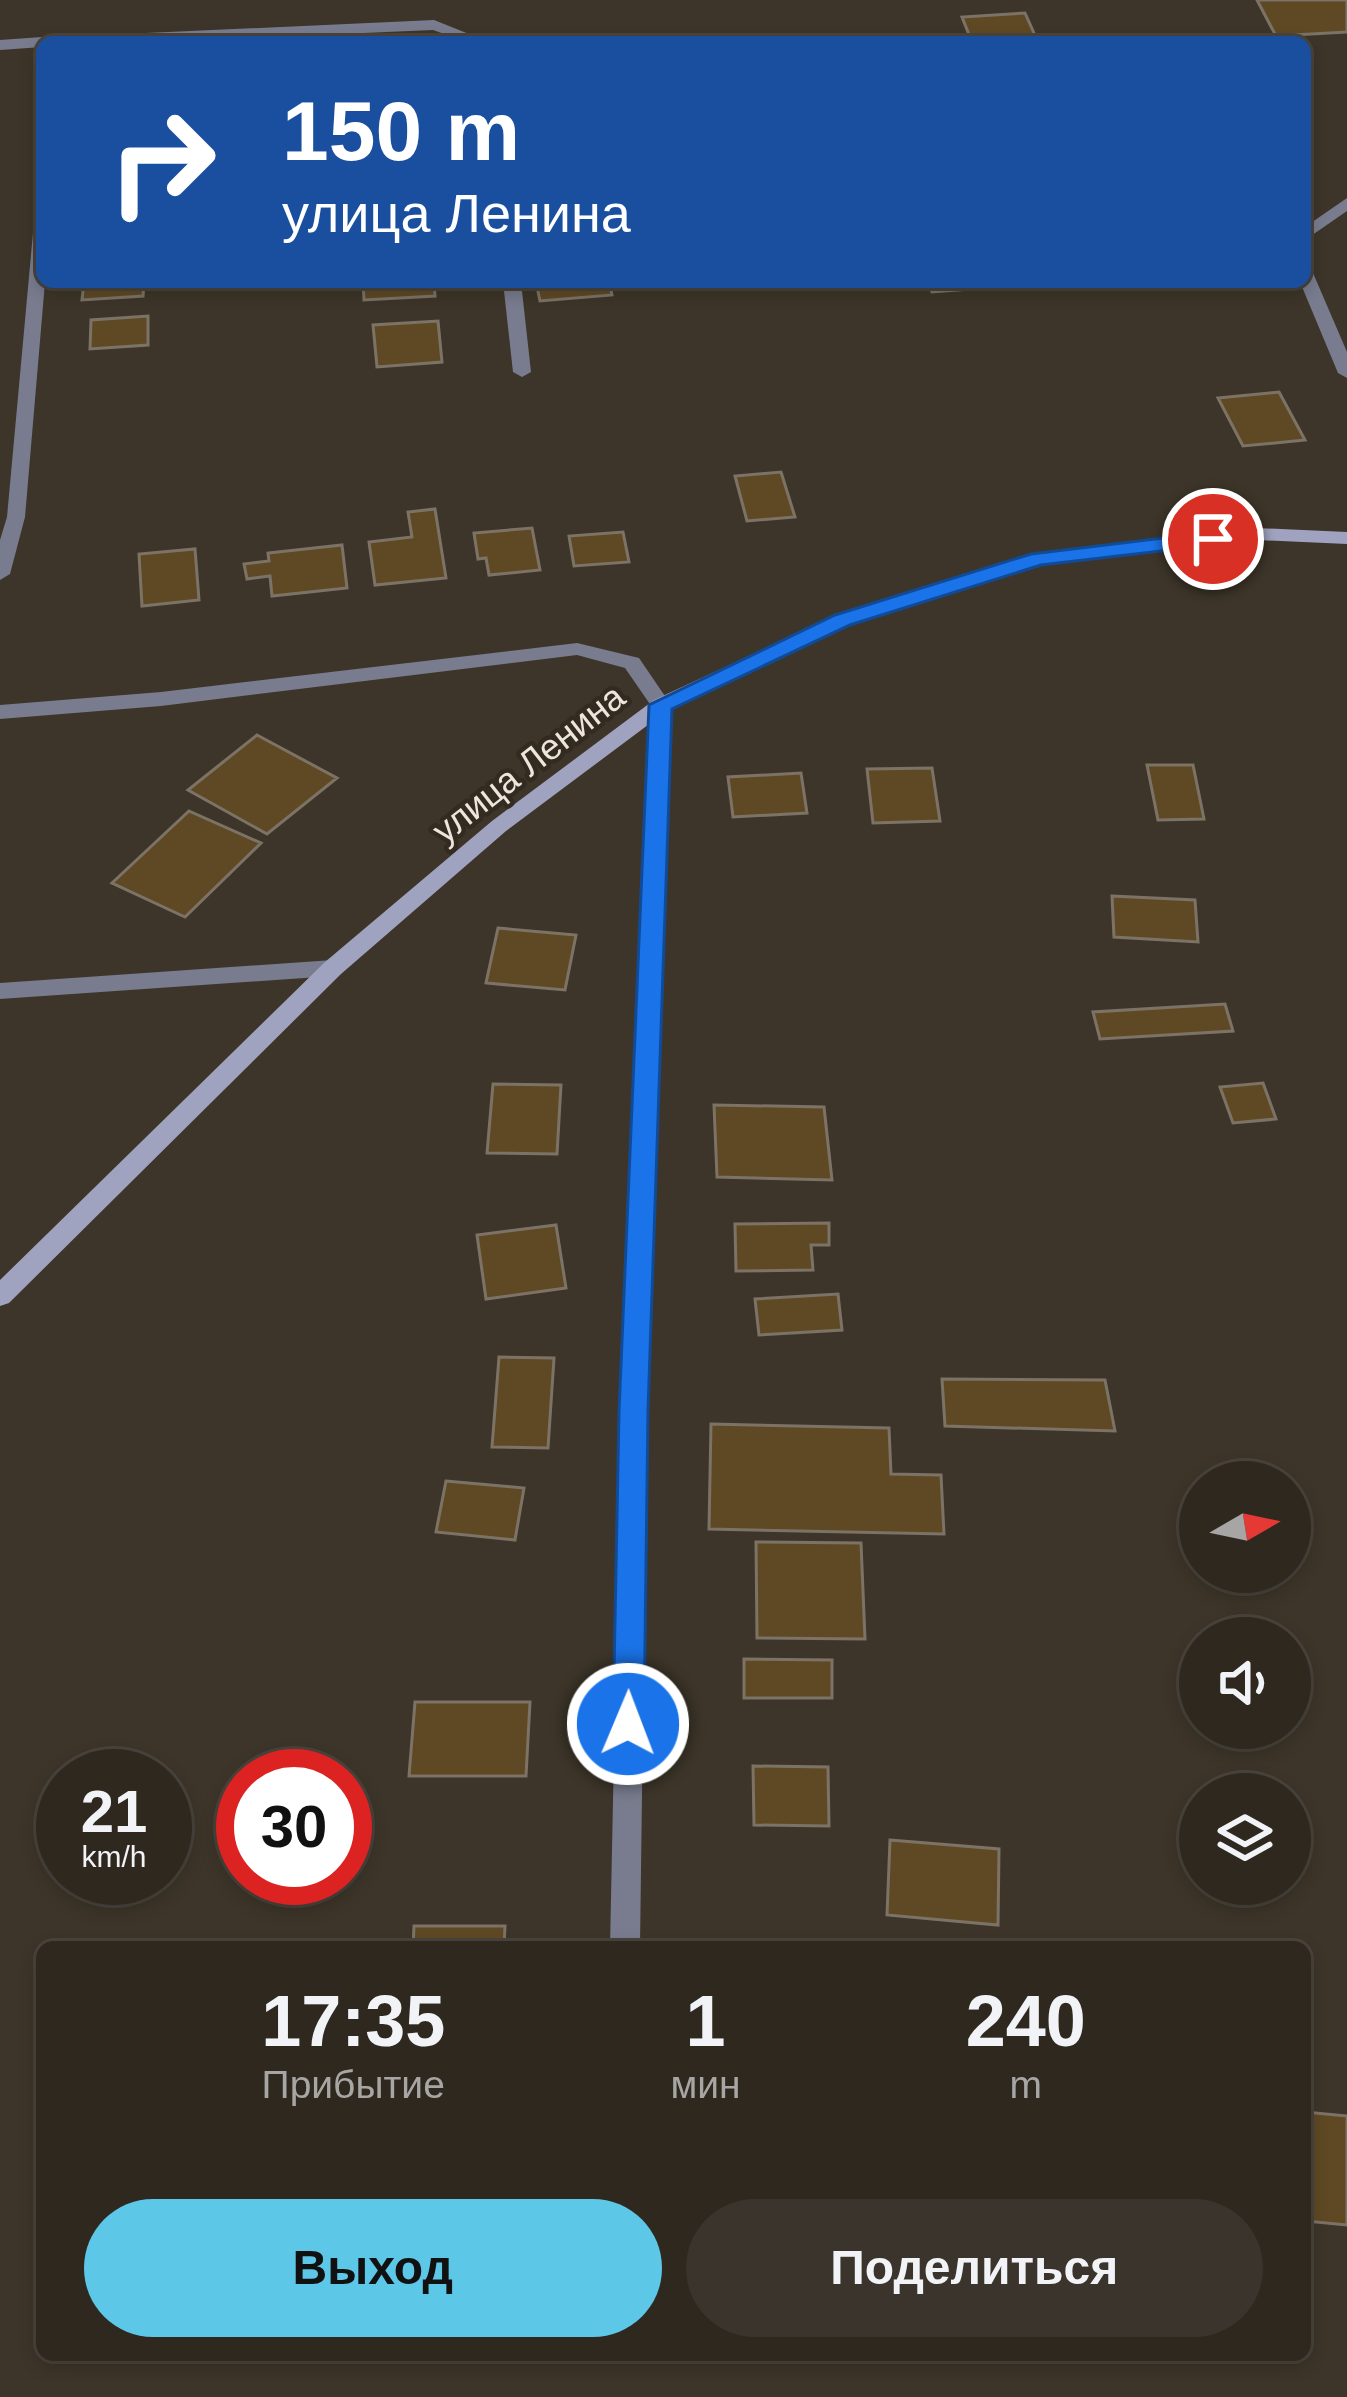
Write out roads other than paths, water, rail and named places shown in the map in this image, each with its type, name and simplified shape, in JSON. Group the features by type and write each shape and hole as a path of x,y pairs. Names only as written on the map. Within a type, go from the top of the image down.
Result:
{"main road":[{"name":"улица Ленина","path":"0,1296 333,968 499,826 661,705 842,620 1038,559 1256,534 1347,538"}],"street":[{"path":"191,36 434,25 465,36"},
{"path":"0,45 36,43"},
{"path":"1311,230 1347,203"},
{"path":"1311,287 1347,373"},
{"path":"0,574 16,517 36,288"},
{"path":"513,288 522,372"},
{"path":"0,712 161,699 577,649 632,663 661,705 634,1411 625,1941"},
{"path":"0,991 333,968"}]}
